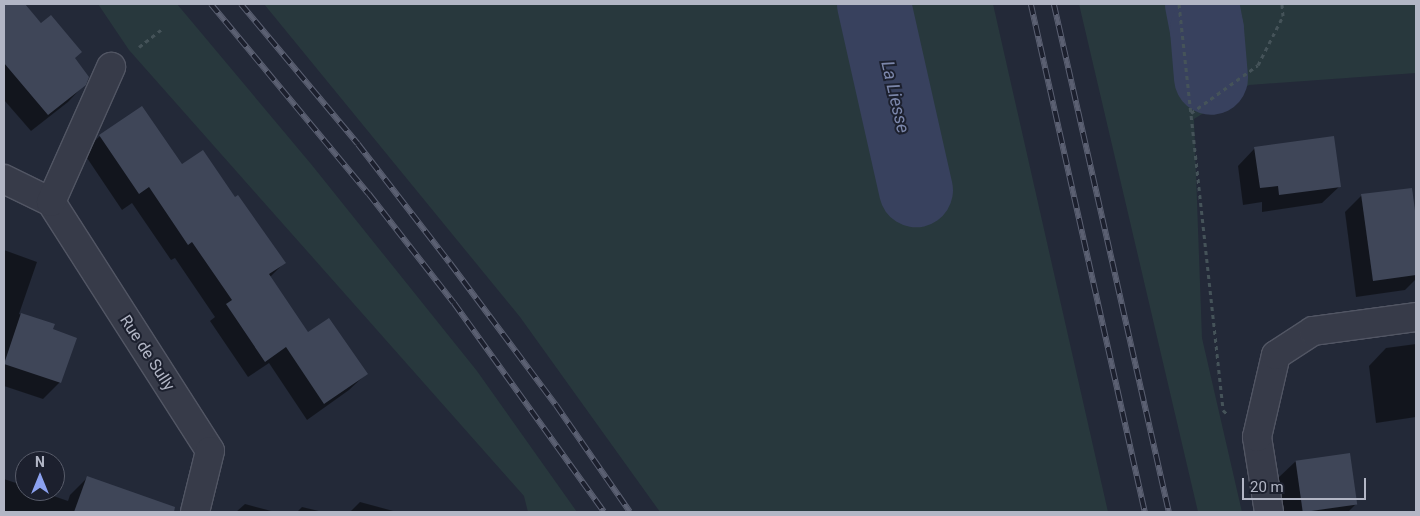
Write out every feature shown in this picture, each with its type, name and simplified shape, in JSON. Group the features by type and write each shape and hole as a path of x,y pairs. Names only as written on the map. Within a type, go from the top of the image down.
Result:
{"street":[{"path":"4,179 51,202 111,67"},
{"name":"Rue de Sully","path":"51,202 210,451 195,512"},
{"path":"1269,512 1257,437 1276,356 1313,331 1416,317"}],"path":[{"path":"1179,4 1223,410 1257,437"},
{"path":"1191,114 1258,65 1283,16 1282,4"}],"shaded area":[{"path":"98,4 177,4 311,164 477,371 577,512 528,512 524,496 129,50"},
{"path":"264,4 993,4 1108,512 660,512 520,317"},
{"path":"1079,4 1416,4 1416,73 1249,85 1194,119 1202,338 1242,512 1198,512"}],"building":[{"path":"4,4 25,4 41,23 51,15 82,52 75,58 89,77 86,85 48,115 4,63"},
{"path":"142,106 182,164 203,150 235,197 238,195 286,263 269,274 308,332 329,318 368,374 324,404 286,347 265,362 226,304 232,300 192,242 188,245 149,187 139,194 99,135"},
{"path":"1334,136 1341,187 1279,195 1278,186 1260,188 1254,147"},
{"path":"1412,188 1416,218 1416,275 1373,281 1361,194"},
{"path":"21,313 55,324 53,329 77,338 61,383 4,364"},
{"path":"1350,453 1357,504 1303,512 1296,461"},
{"path":"87,476 175,507 174,512 74,512"}],"waterway":[{"name":"La Liesse","path":"874,4 916,190"},
{"name":"La Liesse","path":"1202,4 1207,30 1211,78"}],"railway":[{"path":"211,4 369,194 454,303 604,512"},
{"path":"241,4 358,144 450,263 556,405 630,512"},
{"path":"1031,4 1145,512"},
{"path":"1054,4 1169,512"}]}
